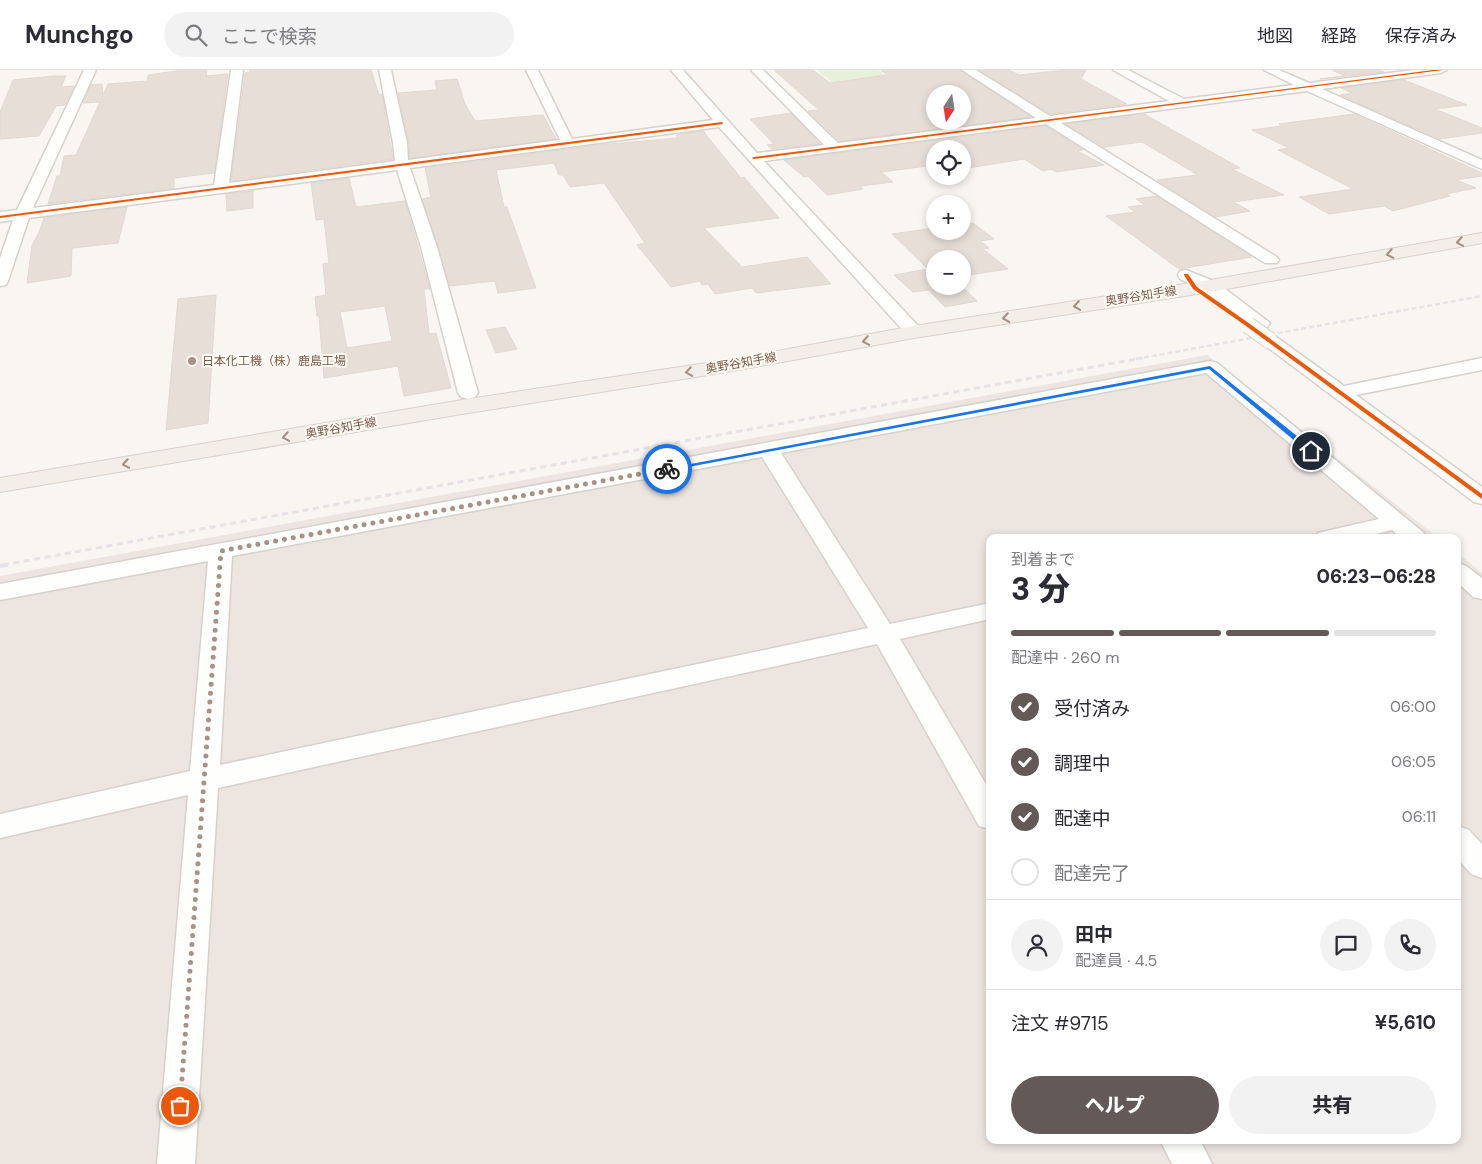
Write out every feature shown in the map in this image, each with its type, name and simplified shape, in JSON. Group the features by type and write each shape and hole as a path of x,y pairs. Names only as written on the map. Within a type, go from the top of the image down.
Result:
{"main road":[{"name":"奥野谷知手線","path":"1197,283 1271,260 1482,225"},
{"name":"奥野谷知手線","path":"0,468 468,393 1482,238"},
{"name":"奥野谷知手線","path":"0,485 733,365 908,326"}],"street":[{"path":"0,281 23,214 90,70"},
{"path":"221,189 236,70"},
{"path":"384,70 400,143 402,165 429,247 468,393"},
{"path":"532,70 568,144"},
{"path":"677,70 722,123 908,326"},
{"path":"757,70 834,147"},
{"path":"968,70 1271,260"},
{"path":"1119,70 1182,103"},
{"path":"1270,70 1482,165"},
{"path":"754,158 1441,70"},
{"path":"0,217 722,123"},
{"path":"1197,283 1350,390 1482,486"},
{"path":"1265,332 1482,497"},
{"path":"1350,390 1482,364"},
{"path":"0,592 1210,367 1411,534"},
{"path":"768,450 884,634 986,810"},
{"path":"1344,534 1397,522"},
{"path":"176,1164 221,551"},
{"path":"1461,574 1482,591"},
{"path":"0,826 204,780 986,612"},
{"path":"1461,842 1482,865"},
{"path":"1181,1144 1193,1164"}],"shaded area":[{"path":"1207,355 1433,534 986,534 986,1144 1461,1144 1461,556 1482,573 1482,1164 0,1164 0,576"}],"green space":[{"path":"817,70 878,70 926,105 926,130 949,130 899,136"}],"building":[{"path":"183,70 207,70 206,76 228,74 214,173 174,178 174,188 48,204 57,176 60,176 64,156 76,155 100,102 83,103 91,85 102,84 103,95 108,84 147,81 148,75"},
{"path":"249,70 371,70 379,95 382,94 393,159 231,181 245,73 250,72"},
{"path":"774,70 813,70 830,83 887,75 881,70 960,70 1031,117 971,124 971,85 926,85 927,130 839,141 808,111 819,110"},
{"path":"980,70 1009,70 1019,75 1086,70 1081,79 1127,104 1050,114"},
{"path":"1332,70 1380,70 1384,72 1320,79 1345,76"},
{"path":"66,76 61,87 74,86 65,105 56,106 39,136 0,139 0,112 13,80"},
{"path":"457,79 465,104 475,121 543,115 556,139 410,158 409,143 398,93 437,90 435,81"},
{"path":"1404,80 1467,105 1435,109 1482,128 1482,133 1440,139 1340,95 1352,93 1341,88"},
{"path":"791,113 820,144 772,149 767,145 774,144 750,119"},
{"path":"1144,114 1240,168 1232,169 1284,195 1233,202 1250,211 1216,217 1157,180 1198,175 1142,142 1104,147 1066,124"},
{"path":"1354,114 1482,173 1482,176 1456,180 1476,188 1446,194 1450,196 1393,211 1384,206 1329,214 1299,197 1353,189 1278,150 1289,148 1252,130 1282,126 1279,124"},
{"path":"1046,126 1083,150 1077,151 1104,165 1056,172 1051,169 1043,171 1024,159 971,168 971,140 938,140"},
{"path":"703,131 741,178 744,177 779,218 704,228 742,267 807,257 831,284 756,293 752,288 715,294 708,284 702,285 700,281 671,287 637,245 645,243 604,183 570,187 563,175 559,175 554,163 496,170 504,207 507,207 536,288 498,293 495,281 450,286 422,199 431,197 425,168 598,145 678,138 676,135"},
{"path":"926,142 926,166 881,172 893,182 860,186 863,189 827,195 808,176 804,177 784,160"},
{"path":"349,178 356,207 405,201 430,289 424,289 429,334 436,333 451,388 404,396 398,366 324,378 319,316 317,316 315,297 326,295 323,264 329,263 324,219 316,220 311,183","holes":["385,306 392,341 347,348 340,312"]},
{"path":"253,191 253,208 227,211 226,194"},
{"path":"1156,196 1252,257 1179,269 1106,216 1135,212 1128,207 1145,205 1136,199"},
{"path":"127,207 118,243 72,248 71,276 27,283 32,246 44,218"},
{"path":"971,223 994,239 980,241 989,248 983,249 1008,269 971,275 971,250 926,250 926,267 892,234 926,229 926,240 971,240"},
{"path":"926,269 926,290 913,292 894,275"},
{"name":"日本化工機（株）鹿島工場","path":"216,295 208,423 166,430 178,299"},
{"path":"934,295 971,295 977,301 945,307"},
{"path":"505,327 517,349 496,353 486,330"}],"railway":[{"path":"1136,359 1482,296"},
{"path":"3,565 1142,358"},
{"path":"0,566 10,564"}],"cycle path":[{"path":"754,158 1441,70"},
{"path":"0,217 722,123"},
{"path":"1186,275 1195,288 1482,497"}],"way so far":[{"path":"180,1106 221,551 667,469"}],"place":[{"name":"日本化工機（株）鹿島工場","path":"192,361"}],"route":[{"path":"667,469 1210,367 1311,451"}]}
